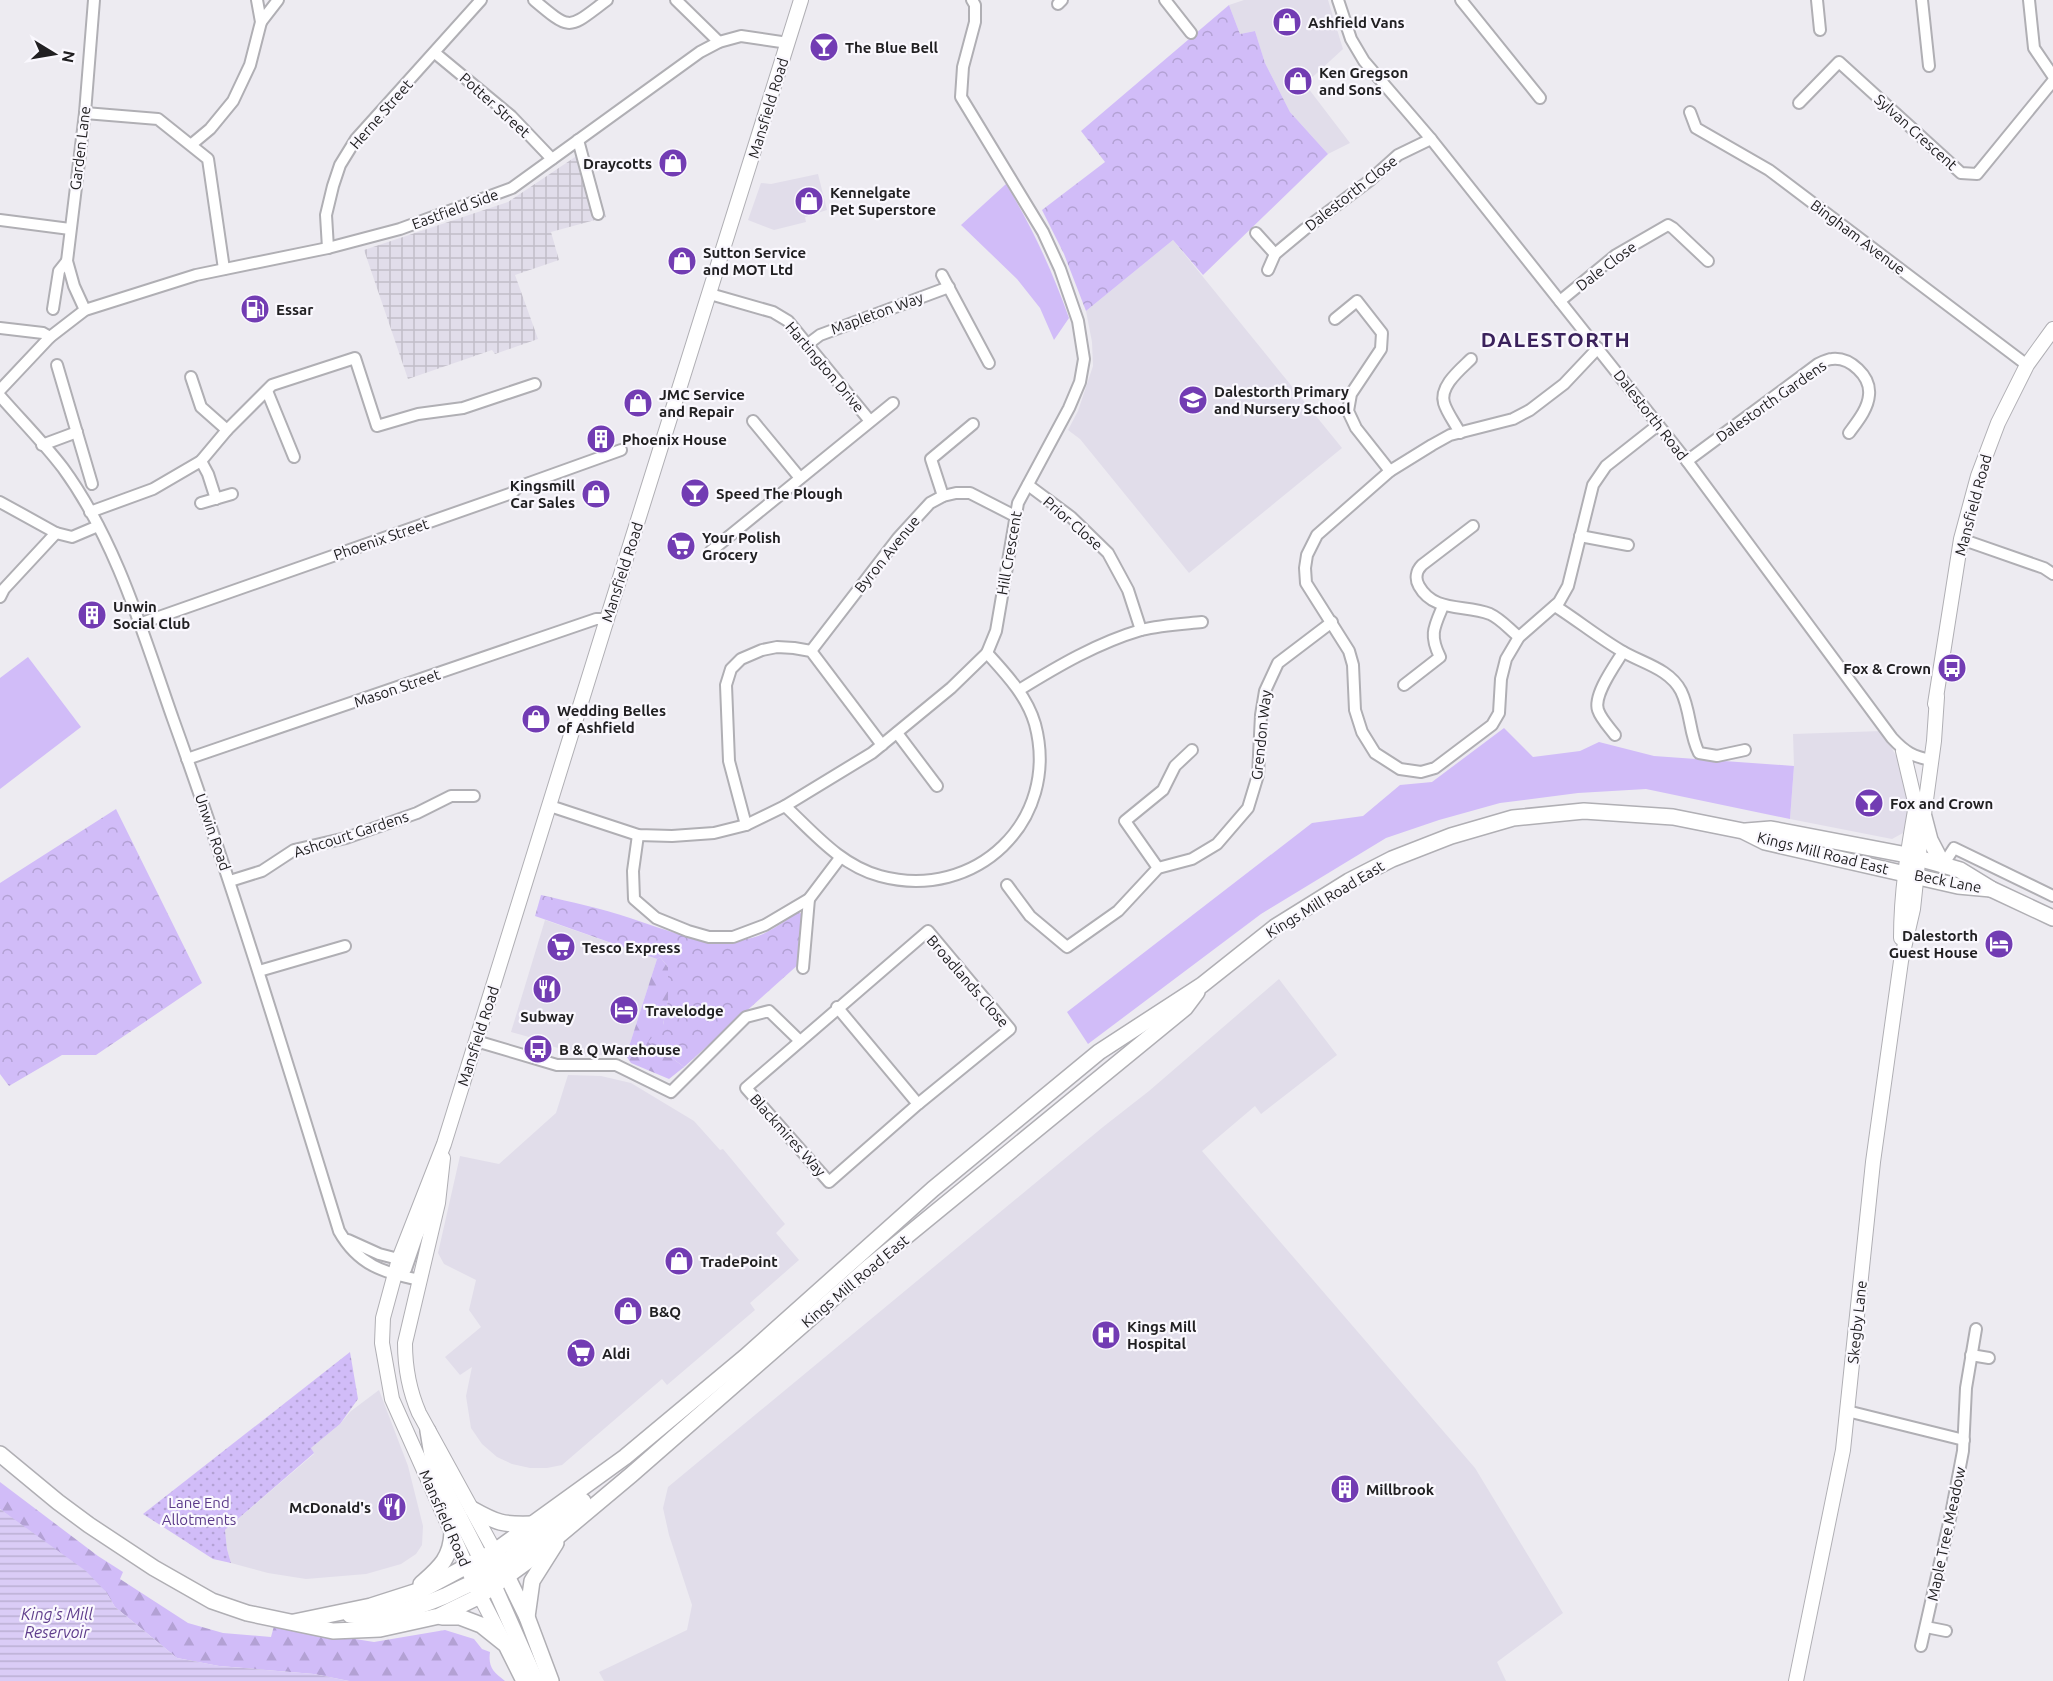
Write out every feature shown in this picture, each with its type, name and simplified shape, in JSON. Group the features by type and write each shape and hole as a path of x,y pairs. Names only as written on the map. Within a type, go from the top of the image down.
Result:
{"highway":[{"name":"Kings Mill Road East","path":"487,1573 532,1524 625,1456 746,1357 933,1189 1099,1052 1202,985 1275,927 1349,881 1392,860 1451,836 1513,818 1584,811 1673,817 1743,831 1765,842 1911,874"},
{"path":"1920,811 1930,840 1943,865"},
{"name":"Kings Mill Road East","path":"1743,831 1771,829 1913,856"},
{"name":"Beck Lane","path":"1913,856 1960,870 1991,889 2053,918"},
{"name":"Beck Lane","path":"1911,874 1959,886 1991,889"},
{"name":"Kings Mill Road East","path":"487,1573 532,1558 631,1475 870,1266 1185,1008 1202,985"},
{"path":"428,1431 434,1467 487,1573 536,1681"},
{"path":"0,1454 89,1525 200,1596 247,1613 333,1631 380,1629 440,1616 460,1617 481,1624 506,1645"},
{"path":"440,1616 487,1573 601,1487 631,1475"},
{"path":"472,1509 495,1522 532,1524"},
{"path":"527,1617 532,1581 566,1528"},
{"path":"412,1593 442,1565 451,1546 452,1532"},
{"path":"294,1622 371,1606 487,1573"},
{"path":"335,1613 370,1617 394,1613 418,1606 487,1573"},
{"name":"Mansfield Road","path":"487,1573 527,1617 550,1681"},
{"name":"Mansfield Road","path":"506,1645 524,1681"}],"main road":[{"name":"Mansfield Road","path":"506,1645 472,1509 428,1431 409,1389 405,1357 411,1313 420,1280 411,1262 444,1144 801,0"},
{"name":"Mansfield Road","path":"1911,874 1961,539 1978,476 1994,433 2027,366 2053,329"},
{"path":"1903,751 1920,811"},
{"name":"Skegby Lane","path":"1796,1681 1834,1497 1847,1411 1873,1162 1901,961 1913,909 1911,874"},
{"name":"Mansfield Road","path":"444,1144 441,1185 411,1262 394,1275 383,1318 381,1343 392,1399 452,1532 487,1573"}],"street":[{"name":"Garden Lane","path":"85,310 74,286 67,261 69,229 85,113 93,0"},
{"path":"257,0 261,22"},
{"path":"192,144 210,129 233,101 250,65 261,22 278,0"},
{"name":"Herne Street","path":"328,248 326,216 340,165 356,139 481,0"},
{"path":"534,0 559,21 567,24 577,22 607,0"},
{"path":"676,0 719,42"},
{"name":"Hill Crescent","path":"550,806 638,835 672,836 714,833 746,825 834,778 882,745 951,688 987,653 996,631 1018,503 1069,408 1080,382 1084,359 1082,336 1060,269 1043,232 961,98 963,67 975,22 975,5 972,0"},
{"path":"1165,0 1191,33"},
{"name":"Dalestorth Road","path":"1338,0 1351,39 1364,61 1431,139 1687,461 1903,751"},
{"path":"1461,0 1540,99"},
{"path":"1817,0 1820,30"},
{"path":"1922,0 1929,66"},
{"path":"2029,0 2034,48 2053,75"},
{"name":"Eastfield Side","path":"85,310 196,275 328,248 400,229 512,188 700,52 719,42 741,36 788,43"},
{"name":"Potter Street","path":"435,53 511,116 552,159"},
{"name":"Sylvan Crescent","path":"1798,103 1839,62 1960,173 1977,174 2053,81"},
{"name":"Bingham Avenue","path":"1690,112 1696,128 1769,170 2027,366"},
{"path":"85,113 158,118 208,159 224,269"},
{"name":"Dalestorth Close","path":"1268,270 1275,254 1398,155 1431,139"},
{"path":"578,140 597,214"},
{"path":"0,220 69,229"},
{"name":"Dale Close","path":"1560,301 1616,255 1668,225 1708,261"},
{"path":"1256,233 1275,254"},
{"name":"Garden Lane","path":"53,309 59,271 67,261"},
{"path":"942,275 989,363"},
{"name":"Mapleton Way","path":"808,344 819,335 949,287"},
{"name":"Hartington Drive","path":"710,294 773,312 788,321 870,421"},
{"path":"1335,319 1357,301 1382,333 1381,349 1351,394 1348,411 1356,428 1390,471"},
{"path":"0,390 51,337 85,310"},
{"path":"0,328 44,333 51,337"},
{"path":"1598,348 1564,384 1530,410 1514,419 1460,433 1431,445 1390,471 1317,535 1307,555 1306,583 1349,651 1353,665 1355,710 1362,732 1375,753 1400,769 1421,772 1435,768 1492,725 1499,713 1500,679 1506,659 1519,637 1555,606 1568,586 1593,485 1606,466 1658,425"},
{"path":"90,512 153,489 201,460 272,385 355,358 377,426 418,414 463,408 536,384"},
{"path":"1460,433 1444,403 1443,396 1449,383 1471,359"},
{"name":"Dalestorth Gardens","path":"1687,461 1818,364 1831,359 1846,361 1855,366 1868,384 1868,404 1850,433"},
{"path":"57,365 92,484"},
{"path":"191,377 201,407 227,430"},
{"path":"267,390 294,456"},
{"name":"Unwin Road","path":"0,396 63,468 98,526 140,624 230,881 342,1237 356,1255 371,1266 394,1275 420,1280"},
{"path":"711,551 893,403"},
{"path":"753,421 800,478"},
{"path":"973,424 931,459 943,496 970,493 1015,516"},
{"path":"42,445 77,432"},
{"name":"Phoenix Street","path":"140,624 512,493 518,487 621,450"},
{"path":"201,460 216,499"},
{"name":"Prior Close","path":"1028,485 1071,517 1108,553 1128,590 1141,630"},
{"path":"201,504 232,494"},
{"name":"Byron Avenue","path":"811,651 898,538 930,503 943,496"},
{"path":"0,502 56,533 72,537 98,526"},
{"path":"1473,526 1418,570 1417,582 1422,592 1443,606 1488,614 1499,619 1519,637"},
{"path":"0,597 4,589 56,533"},
{"path":"1580,536 1628,545"},
{"path":"1961,539 2044,568 2053,574"},
{"path":"1404,685 1440,657 1433,643 1433,631 1443,606"},
{"path":"1555,606 1623,652 1667,674 1680,689 1689,713 1694,743 1700,753 1716,756 1745,750"},
{"name":"Mason Street","path":"187,759 585,623 607,619"},
{"path":"1019,690 1068,660 1141,630 1202,622"},
{"name":"Grendon Way","path":"1158,868 1192,859 1217,844 1248,808 1258,775 1261,715 1268,681 1278,663 1332,622"},
{"path":"746,825 729,761 726,685 731,669 741,659 762,650 777,647 811,651 882,745"},
{"path":"1615,735 1597,706 1604,684 1623,652"},
{"path":"785,806 840,858 879,876 910,880 947,878 978,866 1005,844 1024,821 1036,795 1041,760 1035,723 1019,690 987,653"},
{"path":"897,733 937,786"},
{"path":"1007,885 1030,916 1067,947 1118,911 1158,868 1125,821 1163,790 1175,766 1192,750"},
{"path":"1903,751 1914,757 1928,760"},
{"name":"Ashcourt Gardens","path":"230,881 261,871 294,850 345,838 417,813 452,796 474,796"},
{"path":"638,835 633,871 634,899 656,918 709,937 733,937 765,926 809,899 840,858"},
{"path":"1943,865 1954,848 2053,896"},
{"path":"803,968 809,899"},
{"name":"Broadlands Close","path":"746,1088 837,1007 928,931 1010,1029 918,1104 830,1182"},
{"path":"259,970 345,946"},
{"path":"837,1007 918,1104"},
{"path":"476,1041 557,1065 616,1065 671,1092 746,1017 769,1011 800,1041"},
{"name":"Blackmires Way","path":"746,1088 830,1182"},
{"path":"342,1237 379,1254 411,1262"},
{"name":"Maple Tree Meadow","path":"1921,1646 1951,1514 1964,1440 1964,1417 1976,1329"},
{"path":"1971,1355 1989,1358"},
{"path":"1847,1411 1964,1440"},
{"path":"1926,1627 1946,1631"}],"shaded area":[{"path":"1244,0 1328,0 1343,49 1305,84 1350,143 1328,154 1290,112 1265,63 1255,31 1240,34 1229,5"},
{"path":"587,149 606,217 551,232 559,260 515,275 538,339 495,354 492,350 408,379 364,250 508,202"},
{"path":"818,174 827,210 805,217 806,222 774,230 748,220 761,183 771,184"},
{"name":"Dalestorth Primary and Nursery School","path":"1173,240 1342,448 1189,573 1080,439 1068,430 1078,411 1093,366 1092,342 1086,311"},
{"path":"1882,731 1909,779 1911,799 1903,833 1892,839 1790,819 1794,766 1793,734"},
{"path":"545,920 657,959 626,1056 580,1054 529,1040 529,1037 511,1032"},
{"name":"Kings Mill Hospital","path":"1279,979 1337,1055 1261,1114 1255,1106 1202,1151 1475,1468 1563,1613 1497,1662 1506,1681 604,1681 599,1672 687,1630 692,1605 669,1535 663,1508 668,1487 1149,1091"},
{"path":"568,1075 601,1076 631,1083 694,1121 720,1150 723,1149 785,1224 776,1233 799,1260 750,1303 755,1310 667,1385 662,1379 562,1465 530,1468 512,1464 497,1457 482,1444 471,1428 466,1396 472,1367 460,1375 445,1357 481,1327 469,1310 476,1280 444,1264 438,1253 460,1156 499,1164 556,1113"},
{"path":"379,1390 408,1466 423,1526 422,1545 416,1554 401,1564 366,1574 306,1579 268,1573 231,1563 225,1530 314,1454 311,1448 340,1424 351,1411"}],"green space":[{"path":"1229,5 1240,34 1255,31 1265,63 1290,112 1328,154 1203,275 1173,240 1086,311 1064,254 1042,210 1105,162 1081,131"},
{"path":"1006,184 1041,249 1069,318 1054,340 1040,308 1017,279 961,225"},
{"path":"28,657 81,727 0,789 0,678"},
{"path":"1504,728 1533,757 1580,751 1599,742 1654,756 1794,766 1790,819 1646,789 1578,793 1500,803 1439,820 1386,838 1261,914 1088,1044 1067,1012 1312,823 1363,816 1400,785 1432,782"},
{"path":"116,809 202,983 96,1055 62,1055 9,1086 0,1074 0,883"},
{"path":"541,895 608,911 679,934 712,941 746,939 763,934 799,912 804,916 800,963 684,1067 672,1058 667,1058 648,1042 663,1025 668,1000 668,967 660,957 657,959 535,916"},
{"path":"660,957 668,967 668,1000 663,1025 672,1058 684,1067 669,1079 631,1063 626,1056 657,959"},
{"name":"Lane End Allotments","path":"350,1352 358,1399 340,1424 311,1448 314,1453 225,1530 231,1563 213,1559 143,1514"},
{"path":"0,1482 98,1556 123,1572 120,1579 188,1623 223,1633 271,1637 274,1626 374,1642 445,1630 474,1639 482,1649 490,1652 492,1669 505,1681 349,1681 314,1674 219,1666 177,1658 115,1607 106,1592 0,1509"}],"water":[{"name":"King's Mill Reservoir","path":"0,1509 86,1571 106,1592 115,1607 177,1658 219,1666 314,1674 349,1681 0,1681"}],"place":[{"name":"Ashfield Vans","path":"1287,22"},
{"name":"The Blue Bell","path":"824,47"},
{"name":"Ken Gregson and Sons","path":"1298,81"},
{"name":"Draycotts","path":"673,163"},
{"name":"Kennelgate Pet Superstore","path":"809,201"},
{"name":"Sutton Service and MOT Ltd","path":"682,261"},
{"name":"Essar","path":"255,309"},
{"name":"Dalestorth Primary and Nursery School","path":"1193,400"},
{"name":"JMC Service and Repair","path":"638,403"},
{"name":"Phoenix House","path":"601,439"},
{"name":"Speed The Plough","path":"695,493"},
{"name":"Kingsmill Car Sales","path":"596,494"},
{"name":"Your Polish Grocery","path":"681,546"},
{"name":"Unwin Social Club","path":"92,615"},
{"name":"Fox & Crown","path":"1952,668"},
{"name":"Wedding Belles of Ashfield","path":"536,719"},
{"name":"Fox and Crown","path":"1869,803"},
{"name":"Dalestorth Guest House","path":"1999,944"},
{"name":"Tesco Express","path":"561,947"},
{"name":"Subway","path":"547,989"},
{"name":"Travelodge","path":"624,1010"},
{"name":"B & Q Warehouse","path":"538,1049"},
{"name":"TradePoint","path":"679,1261"},
{"name":"B&Q","path":"628,1311"},
{"name":"Kings Mill Hospital","path":"1106,1335"},
{"name":"Aldi","path":"581,1353"},
{"name":"Millbrook","path":"1345,1489"},
{"name":"McDonald's","path":"392,1507"}],"district":[{"name":"DALESTORTH","path":"1556,339"}]}
